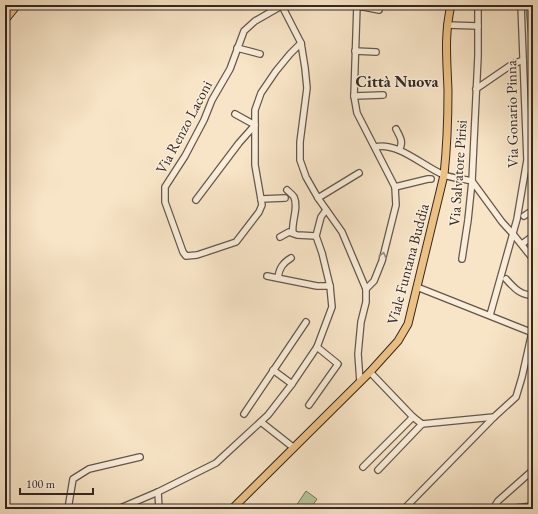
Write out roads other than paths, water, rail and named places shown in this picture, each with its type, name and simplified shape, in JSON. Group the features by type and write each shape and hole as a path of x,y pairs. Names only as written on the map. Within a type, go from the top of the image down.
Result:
{"main road":[{"path":"5,20 18,5"},
{"name":"Viale Funtana Buddia","path":"232,509 370,372 402,336 408,324 444,174 448,93 446,34 451,5"}],"street":[{"path":"260,54 237,48 244,31 273,7 282,5 301,44 306,68 307,88 300,142 300,160 306,177 318,198 342,232 366,289 366,302 361,322 358,354 360,382"},
{"name":"Via Salvatore Pirisi","path":"462,259 472,181 478,5"},
{"name":"Via Gonario Pinna","path":"490,315 517,219 527,160 521,5"},
{"path":"527,5 533,9"},
{"path":"366,289 374,281 382,261 396,205 395,187 357,114 354,96 357,6 379,10"},
{"path":"447,25 478,26"},
{"name":"Via Renzo Laconi","path":"237,48 230,69 212,100 204,120 185,156 165,187 165,202 186,256 197,255 236,242 259,212 262,205 255,165 255,110 261,94 290,54 301,44"},
{"path":"355,51 376,52"},
{"path":"476,89 511,65 523,60"},
{"path":"354,96 383,95"},
{"path":"196,200 255,125 235,114"},
{"path":"396,129 402,141 402,146 399,150"},
{"path":"242,140 249,138 255,140"},
{"path":"375,147 380,145 399,150 444,174 472,181 502,222 522,244 533,259"},
{"path":"318,198 359,173"},
{"path":"395,187 431,179"},
{"path":"286,190 293,197 295,202 295,214 292,227 293,233"},
{"path":"261,198 285,198"},
{"path":"118,509 158,492 216,463 268,415 292,384 317,347 332,306 330,286 316,236 321,217 326,210"},
{"path":"524,216 533,210"},
{"path":"280,237 289,232 297,235 316,236"},
{"path":"522,244 533,236"},
{"path":"278,278 278,271 282,265 291,258"},
{"path":"267,276 317,286 330,286"},
{"path":"506,280 518,292 533,295"},
{"path":"417,287 532,332"},
{"path":"244,414 306,322"},
{"path":"404,509 494,417 516,397 522,377 533,325"},
{"path":"309,405 338,364 317,347"},
{"path":"273,370 292,384"},
{"path":"370,372 413,417 422,424"},
{"path":"363,467 413,417"},
{"path":"378,470 422,424 494,417"},
{"path":"261,422 294,448"},
{"path":"68,509 74,479 89,469 140,457"},
{"path":"493,509 498,500 533,470"},
{"path":"158,492 159,509"},
{"path":"134,502 134,509"},
{"path":"505,509 533,506"}],"district":[{"name":"Città Nuova","path":"397,81"}]}
